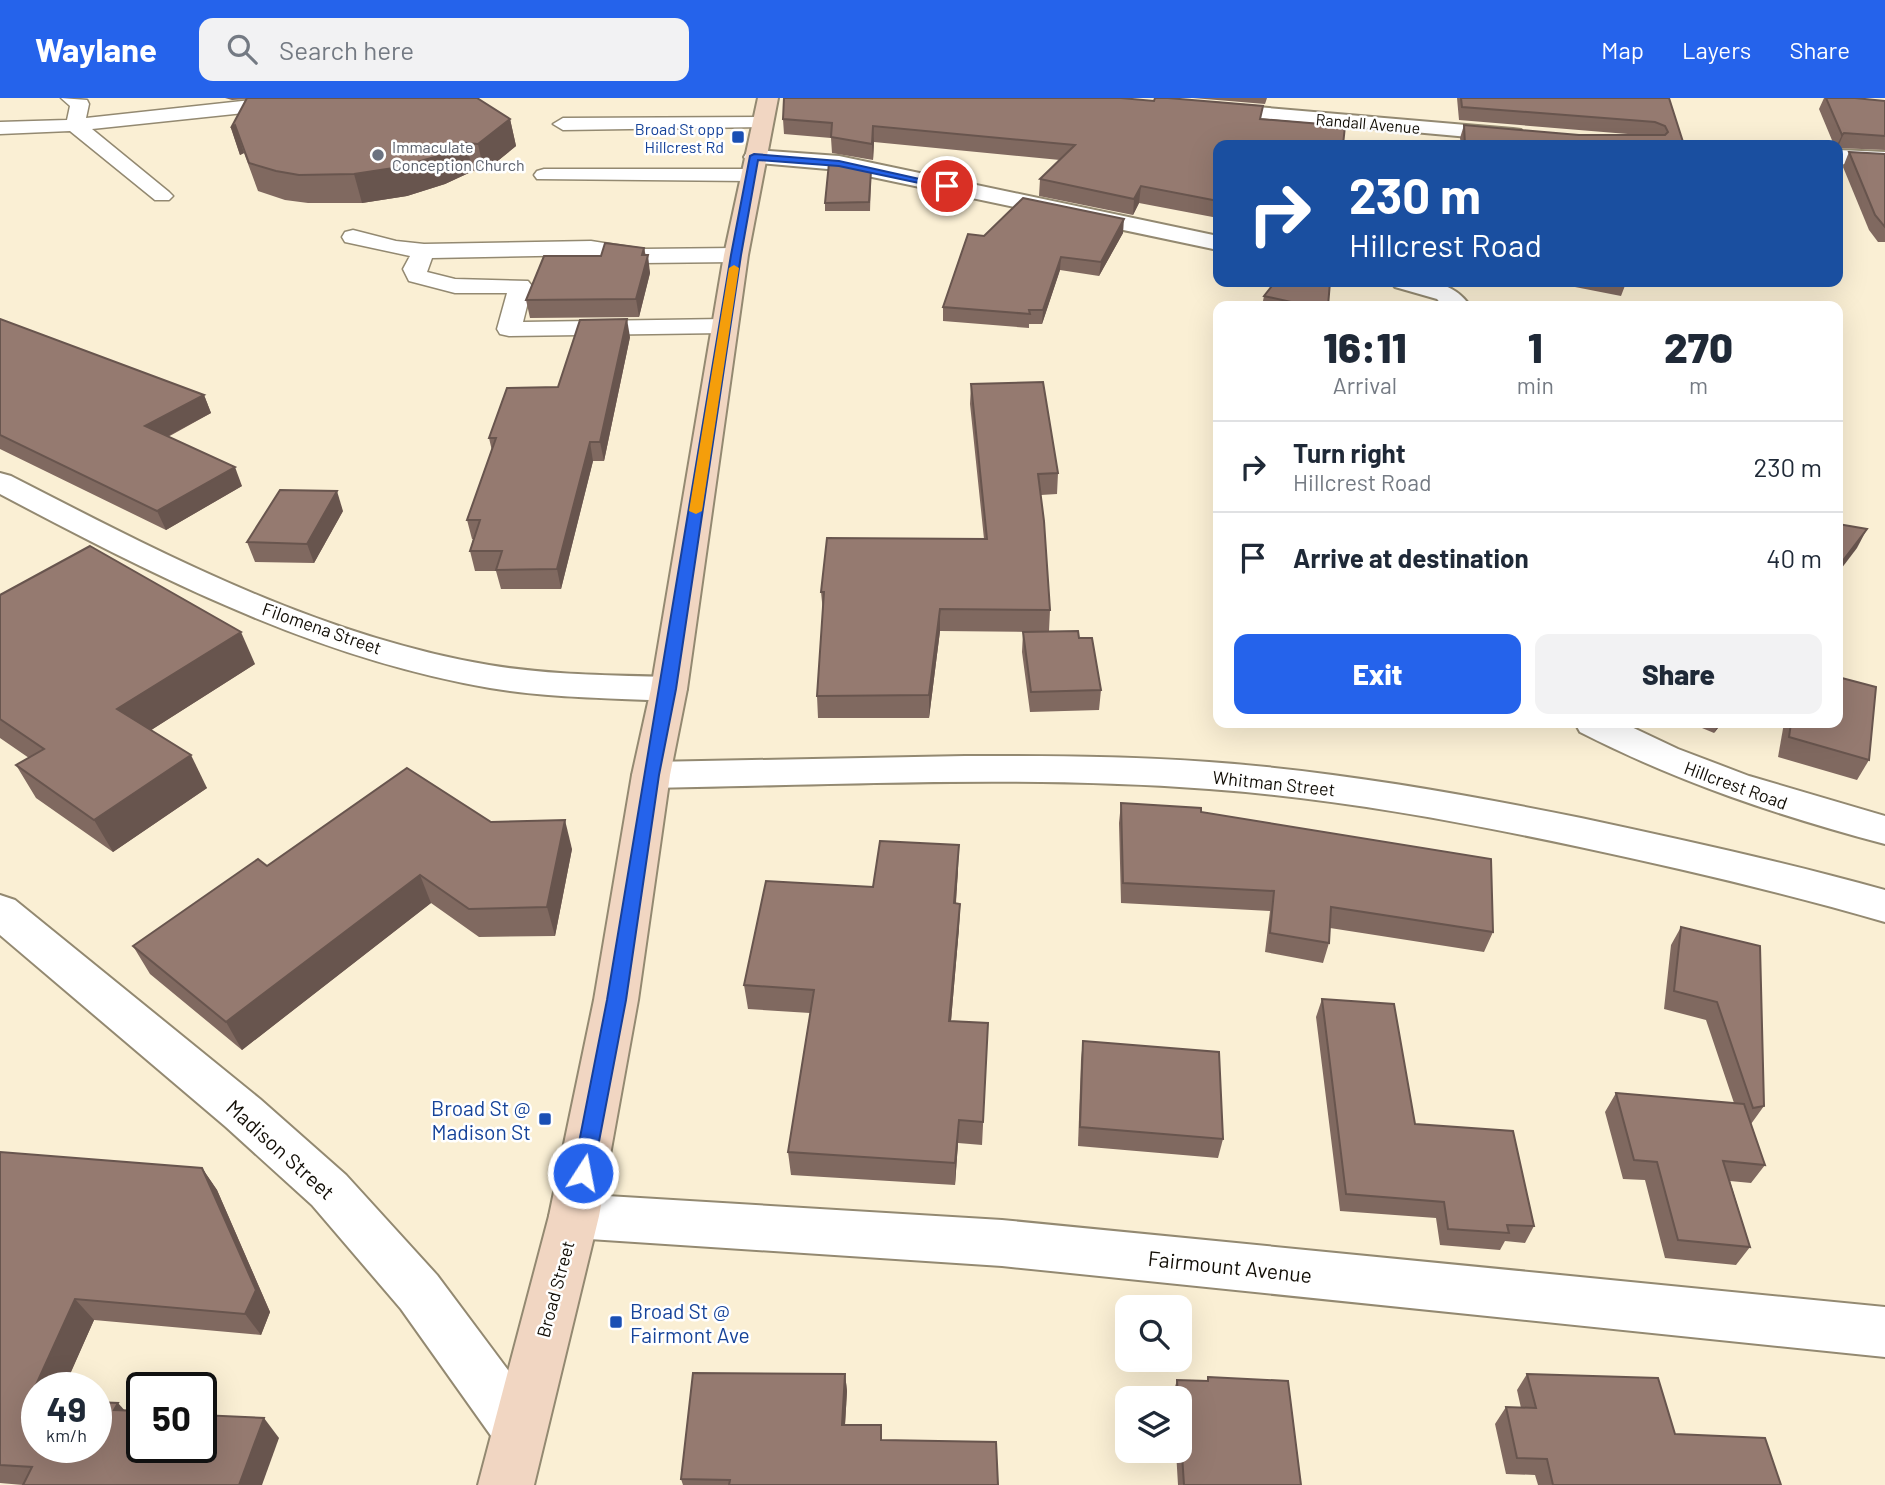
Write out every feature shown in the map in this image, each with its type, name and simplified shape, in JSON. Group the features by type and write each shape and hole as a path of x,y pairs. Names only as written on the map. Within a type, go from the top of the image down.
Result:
{"main road":[{"name":"Broad Street","path":"506,1485 518,1428 574,1216 617,1000 724,326 759,138"}],"street":[{"name":"Randall Avenue","path":"1196,108 1539,137"},
{"path":"759,138 804,159 850,165 1213,242"},
{"path":"1843,157 1885,159"},
{"path":"1422,287 1446,294 1452,301"},
{"name":"Filomena Street","path":"0,482 123,544 272,612 373,647 486,676 537,683 668,689"},
{"name":"Hillcrest Road","path":"1603,728 1686,768 1741,790 1885,830"},
{"name":"Whitman Street","path":"651,775 1061,770 1153,772 1261,780 1501,816 1788,880 1885,906"},
{"name":"Madison Street","path":"0,911 243,1113 329,1190 419,1292 518,1428"},
{"name":"Fairmount Avenue","path":"574,1216 1002,1243 1885,1332"}],"lane":[{"path":"70,98 80,104 75,125"},
{"path":"0,128 75,125 273,104 287,98"},
{"path":"564,124 759,138"},
{"path":"75,125 162,196"},
{"path":"544,175 759,138"},
{"path":"353,237 396,248 424,251 591,248 642,257 736,255"},
{"path":"424,251 414,268 417,276 432,283 520,286 509,329 724,326"}],"building":[{"path":"247,98 477,98 510,119 478,144 466,143 438,156 400,167 354,174 299,175 249,163 235,125 231,128"},
{"path":"784,98 1121,98 1154,101 1155,98 1168,98 1263,106 1260,119 1345,126 1344,140 1213,140 1213,200 1141,186 1134,199 1040,179 1075,145 873,126 872,144 831,137 832,123 783,119"},
{"path":"1461,98 1669,98 1682,140 1465,140 1464,125 1579,135 1665,135 1668,132 1665,126 1655,122 1462,107"},
{"path":"1826,98 1885,101 1885,136 1842,135"},
{"path":"1849,152 1885,154 1885,227 1875,215"},
{"path":"829,163 871,171 869,202 825,203"},
{"path":"1023,198 1124,219 1101,262 1061,257 1043,310 1029,310 1030,314 943,307 968,234 984,236"},
{"path":"605,243 644,248 642,255 648,255 636,299 526,300 544,256 601,256"},
{"path":"1271,287 1330,287 1328,301 1286,301 1264,296"},
{"path":"0,319 204,395 145,426 235,467 157,511 0,435"},
{"path":"627,319 600,442 590,442 557,569 496,570 502,551 470,551 480,520 467,520 496,438 489,438 507,388 558,387 580,320"},
{"path":"1043,382 1058,473 1038,474 1050,610 940,609 929,695 817,696 824,592 821,592 827,538 987,539 971,384"},
{"path":"280,490 337,491 307,544 247,542"},
{"path":"1843,525 1867,529 1843,560"},
{"path":"90,546 241,632 117,709 191,755 94,820 16,765 44,749 0,719 0,595"},
{"path":"1078,631 1079,638 1092,638 1101,690 1031,692 1023,632"},
{"path":"1843,678 1876,687 1869,760 1789,737 1790,728 1843,728"},
{"path":"407,768 491,822 565,820 547,907 469,909 420,875 226,1022 133,946 258,859 267,866"},
{"path":"1121,803 1201,808 1201,812 1491,859 1493,932 1331,907 1329,943 1270,933 1274,891 1123,883"},
{"path":"880,841 959,845 954,903 960,904 949,1021 988,1023 983,1122 959,1120 955,1163 788,1152 814,990 744,985 766,881 873,887"},
{"path":"1681,927 1760,946 1764,1106 1753,1108 1717,1002 1674,991"},
{"path":"1322,999 1394,1004 1415,1124 1513,1131 1534,1226 1507,1225 1509,1233 1448,1229 1444,1202 1346,1194"},
{"path":"1083,1041 1219,1052 1223,1139 1080,1127"},
{"path":"1616,1093 1744,1104 1765,1165 1723,1161 1750,1247 1678,1240 1657,1162 1634,1160"},
{"path":"0,1152 202,1168 256,1290 245,1314 75,1299 42,1372 21,1372 21,1463 112,1463 112,1403 118,1403 114,1410 126,1410 126,1463 217,1463 217,1416 264,1418 239,1485 23,1485 32,1467 0,1465"},
{"path":"693,1373 845,1374 842,1425 881,1425 881,1440 996,1442 998,1485 729,1485 730,1480 681,1479"},
{"path":"1527,1374 1658,1378 1675,1434 1765,1438 1781,1485 1553,1485 1547,1459 1517,1458 1506,1407 1536,1408"},
{"path":"1208,1377 1288,1381 1301,1485 1184,1485 1183,1463 1192,1463 1192,1386 1177,1386 1177,1380 1208,1381"}],"slow traffic":[{"path":"696,511 734,268"}],"place":[{"name":"Broad St opp Hillcrest Rd","path":"738,137"},
{"name":"Immaculate Conception Church","path":"378,155"},
{"name":"Broad St @ Madison St","path":"545,1119"},
{"name":"Broad St @ Fairmont Ave","path":"616,1322"}],"route":[{"path":"583,1173 617,1000 651,775 668,689 742,217 754,156 839,163 947,186"}]}
